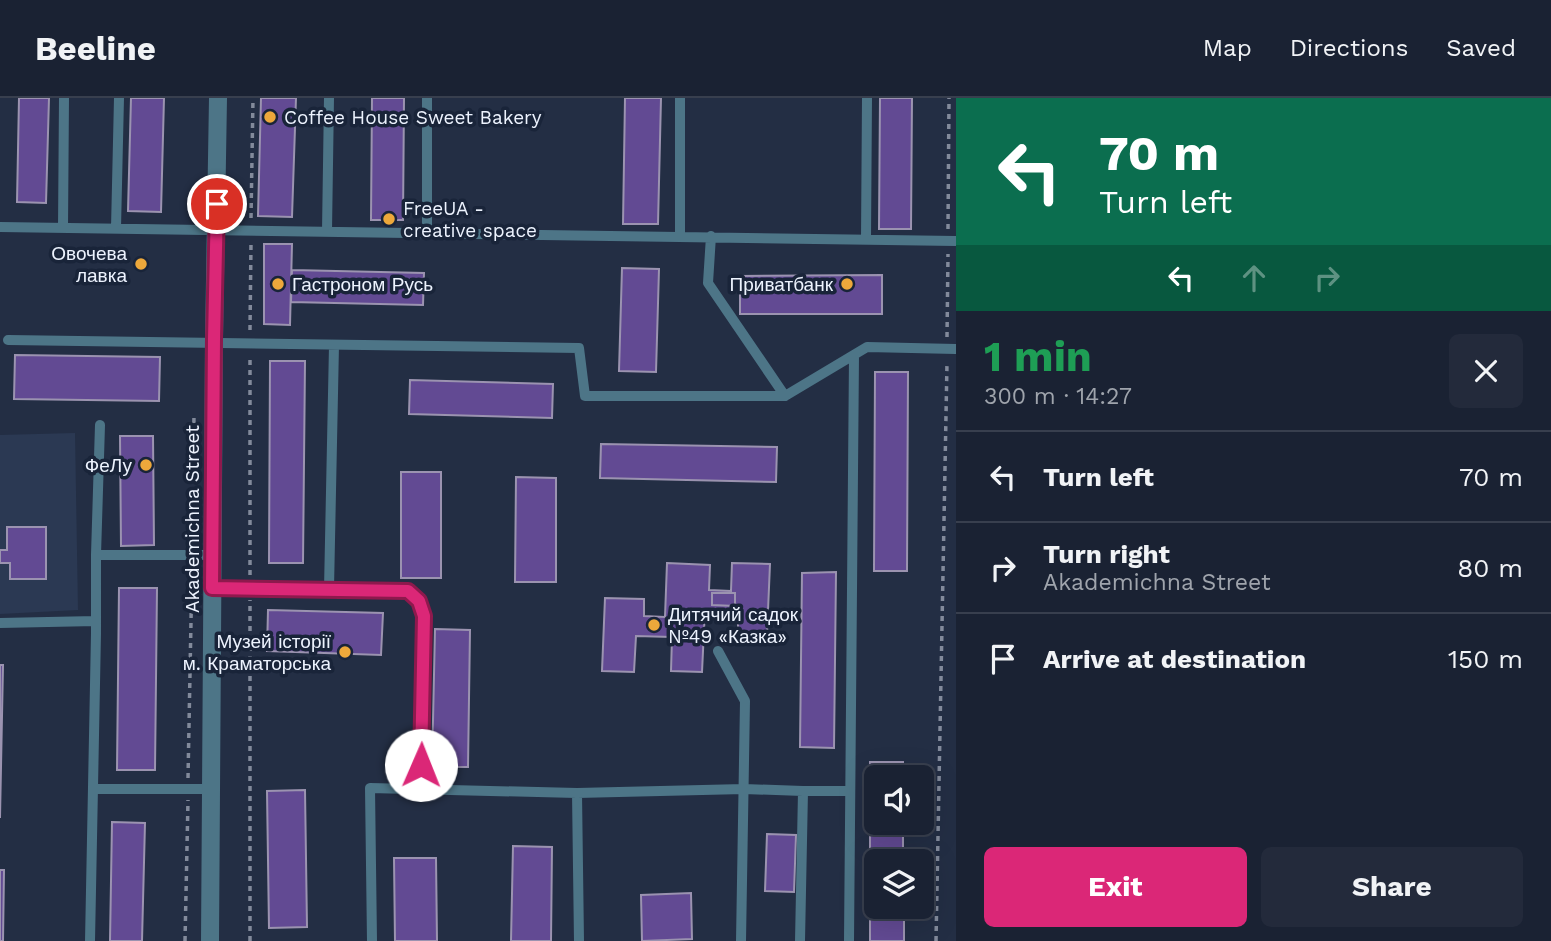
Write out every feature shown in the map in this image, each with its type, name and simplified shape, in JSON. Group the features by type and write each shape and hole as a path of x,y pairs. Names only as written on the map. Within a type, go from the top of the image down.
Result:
{"street":[{"name":"Akademichna Street","path":"210,941 218,98"}],"lane":[{"path":"63,228 64,98"},
{"path":"116,228 119,98"},
{"path":"327,231 329,98"},
{"path":"427,98 427,232"},
{"path":"680,98 680,236"},
{"path":"866,239 867,98"},
{"path":"0,227 952,241"},
{"path":"711,236 708,282 785,396"},
{"path":"8,340 579,348 585,396 785,396 867,347 952,349"},
{"path":"329,589 334,345"},
{"path":"849,941 854,355"},
{"path":"90,941 100,425"},
{"path":"96,555 213,555"},
{"path":"212,588 408,591 419,601 424,616 420,789"},
{"path":"0,623 96,621"},
{"path":"718,651 745,701 741,941"},
{"path":"372,941 370,788 577,793 744,789 850,791"},
{"path":"93,789 211,789"},
{"path":"800,941 803,791"},
{"path":"577,793 579,941"}],"path":[{"path":"250,941 250,343 253,98"},
{"path":"936,941 952,349 949,98"},
{"path":"185,941 194,408"}],"shaded area":[{"path":"75,433 78,610 0,614 0,435"}],"building":[{"path":"19,98 49,98 46,203 17,202"},
{"path":"131,98 164,98 161,212 128,211"},
{"path":"261,98 296,98 292,217 258,216"},
{"path":"372,98 404,98 403,220 371,220"},
{"path":"625,98 661,98 658,224 623,224"},
{"path":"880,98 912,98 911,229 879,229"},
{"name":"Гастроном Русь","path":"264,244 292,244 290,325 264,324"},
{"path":"622,268 659,269 656,372 619,371"},
{"path":"292,270 424,273 423,305 291,302"},
{"path":"882,275 882,314 740,314 740,276"},
{"path":"15,355 160,357 159,401 14,399"},
{"path":"270,361 305,361 303,563 269,563"},
{"path":"875,372 908,372 907,571 874,571"},
{"path":"410,380 553,384 552,418 409,414"},
{"path":"120,436 153,436 154,545 121,546"},
{"path":"601,444 777,447 776,482 600,478"},
{"path":"401,472 441,472 441,578 401,578"},
{"path":"516,477 556,478 556,582 515,582"},
{"path":"7,527 46,527 46,579 10,579 10,563 0,563 0,550 7,550"},
{"name":"Дитячий садок №49 «Казка»","path":"667,563 710,565 709,590 731,591 732,563 770,564 767,634 738,633 738,610 705,609 702,672 671,671 672,637 636,636 634,672 602,671 605,598 644,599 644,616 665,617"},
{"path":"836,572 834,748 800,747 802,573"},
{"path":"119,588 157,588 155,770 117,770"},
{"path":"712,593 735,593 735,606 712,605"},
{"path":"268,610 383,613 381,655 267,651"},
{"path":"435,629 470,630 468,767 432,767"},
{"path":"0,665 3,665 0,818"},
{"path":"870,762 903,762 903,765 870,765"},
{"path":"305,790 307,927 269,928 267,791"},
{"path":"112,822 145,823 142,941 110,941"},
{"path":"767,834 796,835 794,892 765,891"},
{"path":"870,835 903,835 903,849 870,849"},
{"path":"513,846 552,847 551,941 511,941"},
{"path":"394,858 436,858 437,941 395,941"},
{"path":"0,870 4,870 3,941 0,941"},
{"path":"691,893 692,939 642,941 641,895"},
{"path":"870,919 904,919 904,941 870,941"}],"place":[{"name":"Coffee House Sweet Bakery","path":"270,117"},
{"name":"FreeUA - creative space","path":"389,219"},
{"name":"Овочева лавка","path":"141,264"},
{"name":"Гастроном Русь","path":"278,284"},
{"name":"Приватбанк","path":"847,284"},
{"name":"ФеЛу","path":"146,465"},
{"name":"Дитячий садок №49 «Казка»","path":"654,625"},
{"name":"Музей історії м. Краматорська","path":"345,652"}],"route":[{"path":"217,204 212,588 408,591 419,601 424,616 421,765"}]}
